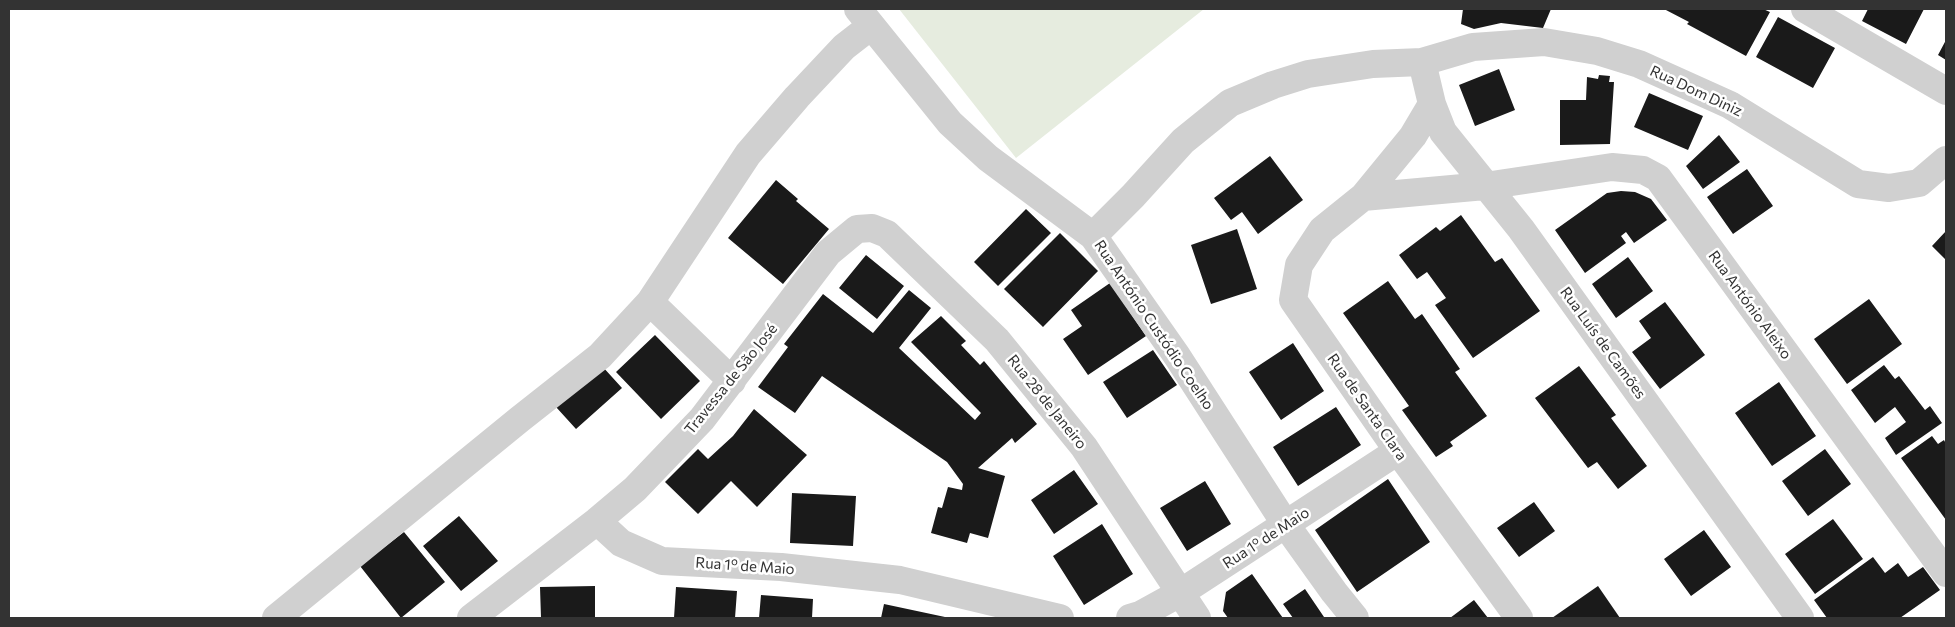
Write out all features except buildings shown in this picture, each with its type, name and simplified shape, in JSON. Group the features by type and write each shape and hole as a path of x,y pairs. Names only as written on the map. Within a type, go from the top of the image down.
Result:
{"street":[{"path":"1805,9 1946,91"},
{"path":"276,618 512,425 600,356 650,302 748,154 797,97 844,47 864,17"},
{"name":"Rua António Custódio Coelho","path":"864,17 950,123 988,158 1094,236 1177,356 1286,525 1355,618"},
{"name":"Rua Dom Diniz","path":"1094,236 1183,141 1230,103 1272,85 1308,74 1373,64 1422,62 1473,47 1544,42 1597,51 1638,64 1730,105 1858,184 1890,188 1919,183 1946,160"},
{"name":"Rua Luís de Camões","path":"1422,62 1432,104 1443,132 1521,229 1800,618"},
{"name":"Rua de Santa Clara","path":"1432,104 1413,136 1363,197 1322,230 1299,264 1293,300 1398,451 1519,618"},
{"name":"Rua António Aleixo","path":"1485,186 1612,167 1643,170 1658,178 1946,574"},
{"path":"1363,197 1485,186"},
{"name":"Rua 28 de Janeiro","path":"857,229 872,228 887,234 997,340 1084,446 1197,618"},
{"name":"Travessa de São José","path":"597,521 634,489 696,426 732,382 828,253 857,229"},
{"path":"650,302 732,382"},
{"name":"Rua 1º de Maio","path":"1130,618 1140,615 1180,593 1398,451"},
{"path":"471,618 597,521"},
{"name":"Rua 1º de Maio","path":"597,521 621,543 662,561 781,567 900,580 1060,618"}],"shaded area":[{"path":"899,9 1204,9 1016,158"}]}
